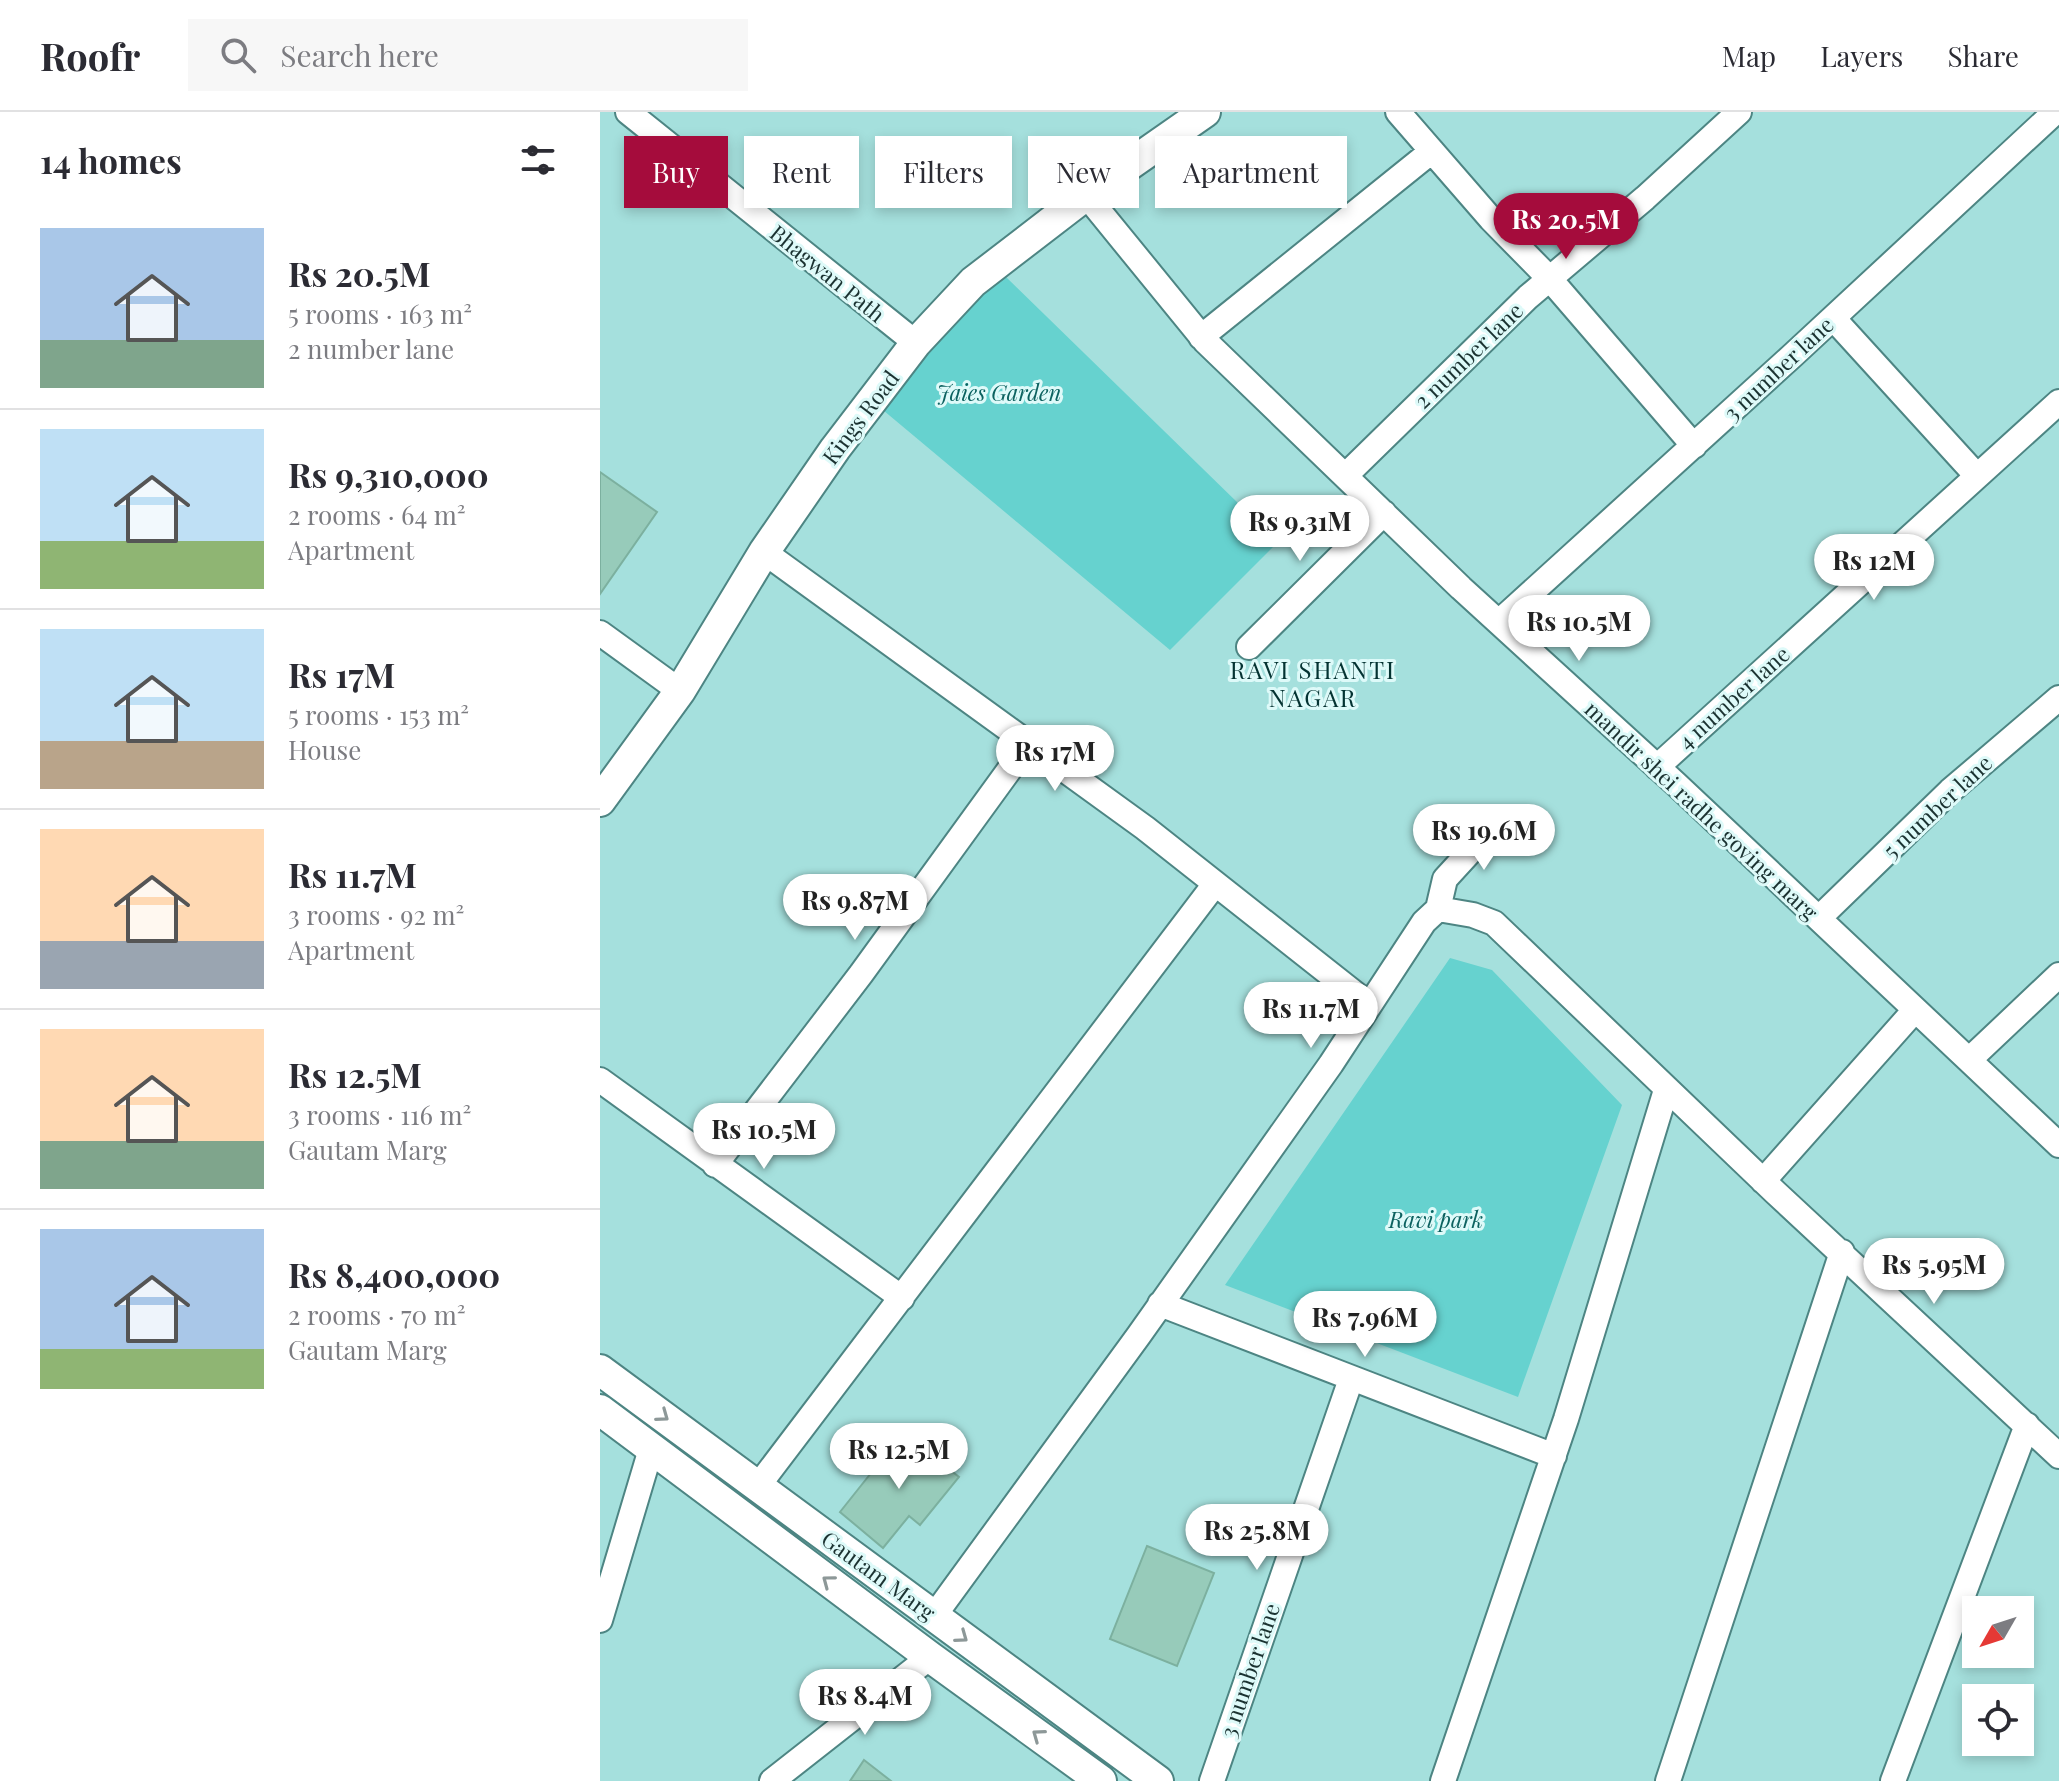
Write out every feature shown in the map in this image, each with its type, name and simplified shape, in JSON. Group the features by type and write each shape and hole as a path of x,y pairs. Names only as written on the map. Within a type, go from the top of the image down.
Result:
{"street":[{"name":"Bhagwan Path","path":"628,112 916,343"},
{"name":"Kings Road","path":"1139,158 1205,112"},
{"path":"1398,112 1491,219 1549,278 1694,446"},
{"name":"2 number lane","path":"1345,476 1549,278 1645,198 1739,112"},
{"name":"3 number lane","path":"1499,622 2055,112"},
{"path":"1201,337 1432,151"},
{"name":"Kings Road","path":"600,801 680,691 764,552 835,449 916,343 973,282 1069,208"},
{"name":"mandir shei radhe goving marg","path":"1097,208 1201,337 1499,622 2059,1145"},
{"path":"1833,318 1977,476"},
{"name":"4 number lane","path":"1657,767 2059,402"},
{"path":"1249,647 1384,513"},
{"path":"764,552 1145,828 1368,1004"},
{"path":"600,633 680,691"},
{"name":"5 number lane","path":"1819,918 1950,791 2059,698"},
{"path":"715,1165 861,974 1028,744"},
{"path":"934,1616 1331,1064 1424,922 1438,909 1445,879 1500,819"},
{"path":"758,1486 1215,884"},
{"path":"1438,909 1473,915 1494,923 1666,1090 2059,1456"},
{"path":"1969,1060 2059,975"},
{"path":"1763,1181 1915,1010"},
{"path":"600,1080 902,1298"},
{"path":"1443,1781 1554,1456 1666,1090"},
{"path":"1668,1781 1842,1252"},
{"path":"1160,1304 1554,1456"},
{"name":"Gautam Marg","path":"600,1370 1158,1781"},
{"name":"3 number lane","path":"1212,1781 1351,1379"},
{"path":"600,1410 1099,1780"},
{"path":"1893,1781 2027,1425"},
{"path":"600,1620 651,1449"},
{"path":"772,1781 930,1657"}],"green space":[{"name":"Jaies Garden","path":"1006,277 1278,542 1170,650 859,390 925,333"},
{"name":"Ravi park","path":"1450,958 1492,970 1622,1105 1518,1397 1225,1285"}],"building":[{"path":"600,472 657,512 600,594"},
{"path":"903,1433 959,1477 920,1525 909,1516 883,1548 840,1512"},
{"path":"1147,1546 1214,1573 1177,1666 1110,1639"},
{"path":"864,1760 891,1781 850,1781"}],"district":[{"name":"RAVI SHANTI NAGAR","path":"1313,683"}]}
